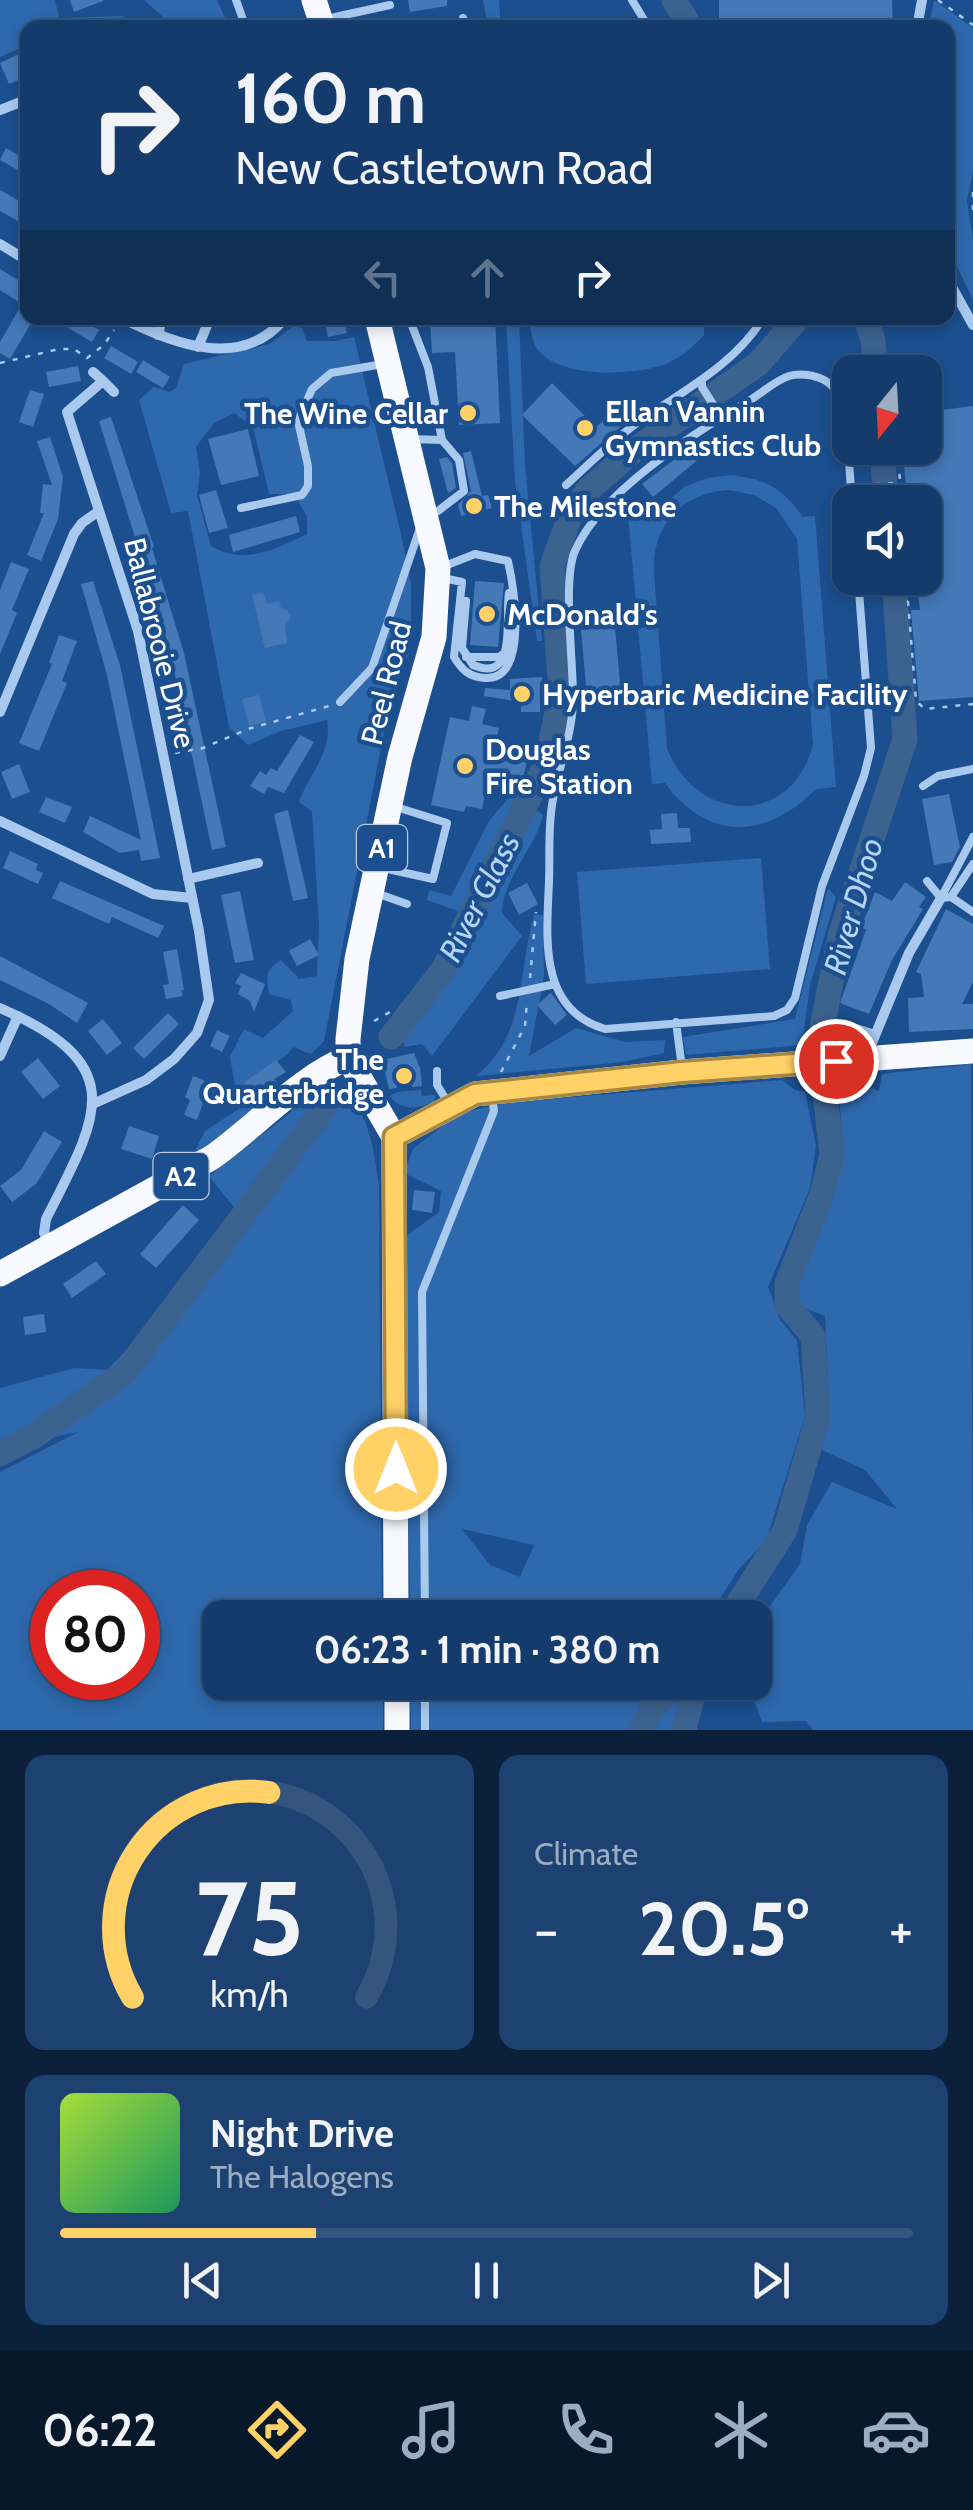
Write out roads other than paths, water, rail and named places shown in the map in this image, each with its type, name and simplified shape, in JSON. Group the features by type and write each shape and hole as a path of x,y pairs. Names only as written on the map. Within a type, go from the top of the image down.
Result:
{"highway":[{"name":"Peel Road","path":"350,1061 353,984 408,723 442,655 435,627 446,576 406,439 383,326"},
{"path":"394,1137 475,1094 682,1072 973,1051"},
{"path":"350,1061 394,1137 396,1600"},
{"name":"A2","path":"0,1274 211,1158 316,1074 350,1061"},
{"path":"397,1700 397,1730"}],"street":[{"path":"955,292 973,324"},
{"path":"130,325 158,336 216,349 244,346 268,335 279,325"},
{"path":"158,336 160,325"},
{"path":"198,347 207,325"},
{"path":"93,372 114,392"},
{"name":"Ballabrooie Drive","path":"94,1103 146,1080 174,1059 197,1033 206,1015 208,988 138,631 67,412 103,381"},
{"path":"0,712 74,534 99,511"},
{"path":"0,822 153,894 192,898"},
{"path":"188,879 258,863"},
{"path":"864,1060 909,953 946,897"},
{"path":"0,1008 53,1036 74,1056 88,1079 94,1103 86,1138 46,1219 44,1233 50,1246"},
{"path":"0,1056 18,1016"}],"lane":[{"path":"320,16 390,5"},
{"path":"340,702 372,668 425,514 438,510 464,491 460,460 442,440 428,367 411,325"},
{"path":"566,485 633,426 702,384 757,325"},
{"path":"240,508 302,495 308,486 308,466 298,421 312,389 332,373 388,364"},
{"path":"850,485 841,398 830,383 814,375 789,376 720,415 624,488 592,520 573,553 573,704 552,802 547,958 555,984 578,1016 605,1028 774,1016 787,1010 794,998 822,886 871,748 859,595"},
{"path":"702,384 720,415"},
{"path":"406,439 442,440"},
{"path":"442,655 465,672 479,678 494,678 510,666 514,643 508,561 475,554 446,576"},
{"path":"446,576 467,558"},
{"path":"446,576 466,593 462,648 473,665 489,669 499,666 506,652 512,581"},
{"path":"923,786 938,776 973,769"},
{"path":"375,879 432,880 447,823 390,805"},
{"path":"946,897 973,837"},
{"path":"946,897 973,864"},
{"path":"375,879 407,904"},
{"path":"927,882 973,912"},
{"path":"500,996 555,984"},
{"path":"676,1022 682,1072"},
{"path":"844,1024 875,1034"},
{"path":"437,1072 437,1085 449,1105"},
{"path":"424,1600 422,1292 494,1111 492,1092"},
{"path":"425,1700 426,1730"}],"waterway":[{"path":"674,0 686,20"},
{"name":"River Glass","path":"391,1037 443,970 546,764 561,694 552,566 570,516 588,490 633,451 758,364 792,325"},
{"name":"River Dhoo","path":"868,325 874,355"},
{"name":"River Dhoo","path":"883,465 885,485"},
{"name":"River Dhoo","path":"740,1600 785,1530 818,1417 813,1336 787,1305 787,1284 823,1191 832,1154 819,1043 840,936 905,739 895,595"},
{"name":"River Glass","path":"0,1454 33,1437 125,1372 328,1103"},
{"name":"River Dhoo","path":"642,1730 660,1700"},
{"name":"River Dhoo","path":"684,1730 692,1700"}],"place":[{"name":"The Wine Cellar","path":"468,413"},
{"name":"Ellan Vannin Gymnastics Club","path":"585,428"},
{"name":"The Milestone","path":"474,506"},
{"name":"McDonald's","path":"487,614"},
{"name":"Hyperbaric Medicine Facility","path":"522,694"},
{"name":"Douglas Fire Station","path":"465,766"},
{"name":"The Quarterbridge","path":"404,1076"}]}
